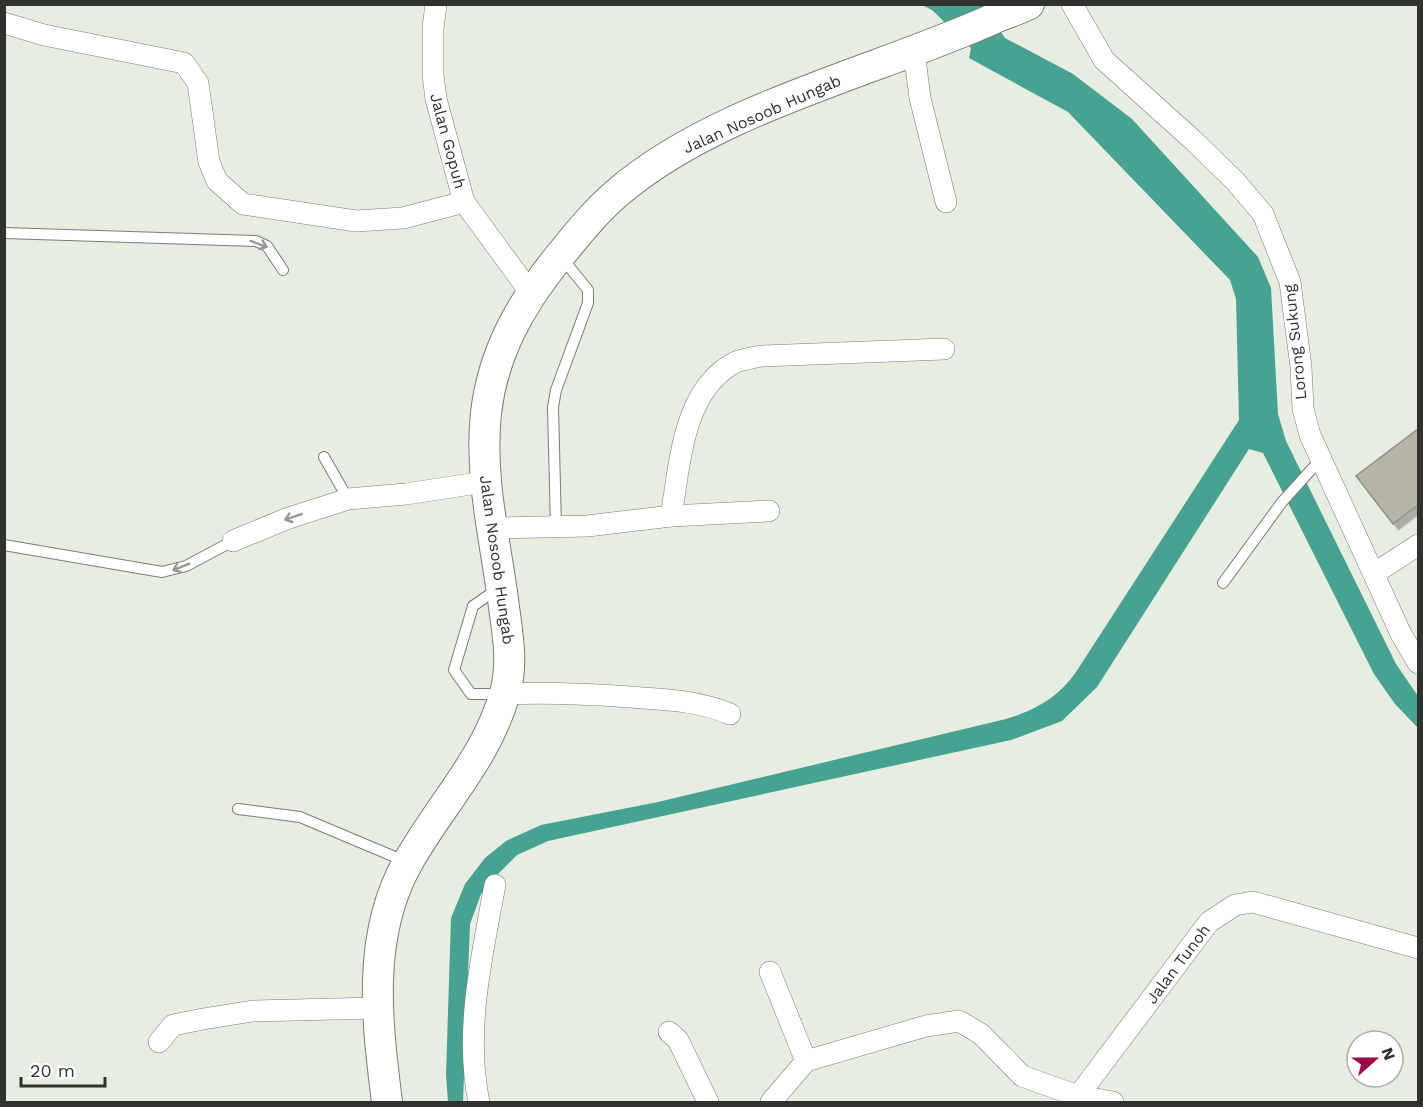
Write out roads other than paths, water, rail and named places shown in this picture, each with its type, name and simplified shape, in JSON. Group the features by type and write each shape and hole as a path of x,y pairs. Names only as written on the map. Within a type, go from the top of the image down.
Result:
{"main road":[{"name":"Jalan Nosoob Hungab","path":"387,1102 376,1008 382,935 395,889 407,862 484,745 505,694 511,656 493,528 484,482 486,415 494,366 530,292 616,194 670,155 771,106 948,40 1019,8"}],"street":[{"name":"Jalan Gopuh","path":"436,4 432,28 436,99 464,202 530,292"},
{"name":"Lorong Sukung","path":"1072,4 1104,60 1194,141 1235,181 1263,214 1290,282 1301,367 1303,409 1315,467 1375,573 1401,634 1419,663"},
{"path":"4,23 44,35 112,46 184,63 198,83 209,162 217,181 243,204 356,221 403,218 464,202"},
{"path":"914,51 920,98 946,202"},
{"path":"671,516 684,439 700,396 716,377 735,363 761,356 944,349"},
{"path":"233,541 286,519 348,499 406,494 484,482"},
{"path":"493,528 556,527 671,516 769,511"},
{"path":"1375,573 1419,544"},
{"path":"505,694 556,692 675,700 706,704 730,714"},
{"path":"479,1102 474,1077 473,1048 478,977 495,885"},
{"name":"Jalan Tunoh","path":"1078,1096 1209,922 1234,905 1253,902 1419,948"},
{"path":"770,972 806,1061"},
{"path":"159,1042 172,1025 203,1018 253,1011 376,1008"},
{"path":"773,1102 806,1061 926,1026 959,1021 981,1034 1022,1076 1078,1096 1113,1102"},
{"path":"669,1032 678,1040 708,1102"}],"lane":[{"path":"4,233 256,241 267,246 283,270"},
{"path":"556,527 554,407 556,390 588,303 588,290 560,256"},
{"path":"324,457 348,499"},
{"path":"1223,584 1282,502 1315,467"},
{"path":"4,545 162,572 186,566 233,541"},
{"path":"502,587 473,606 453,670 471,694 505,694"},
{"path":"238,809 300,817 407,862"}],"water":[{"path":"922,5 982,5 1005,38 1073,74 1132,119 1258,257 1271,288 1278,414 1286,441 1396,664 1418,696 1418,728 1395,704 1374,674 1263,453 1249,449 1097,687 1062,721 1011,740 548,841 517,855 481,894 470,924 463,1102 448,1102 446,1075 451,918 465,884 485,858 506,841 541,825 658,802 1006,719 1027,712 1045,702 1062,689 1076,672 1239,420 1236,299 1230,280 1068,112 969,58 971,48 932,10"}]}
